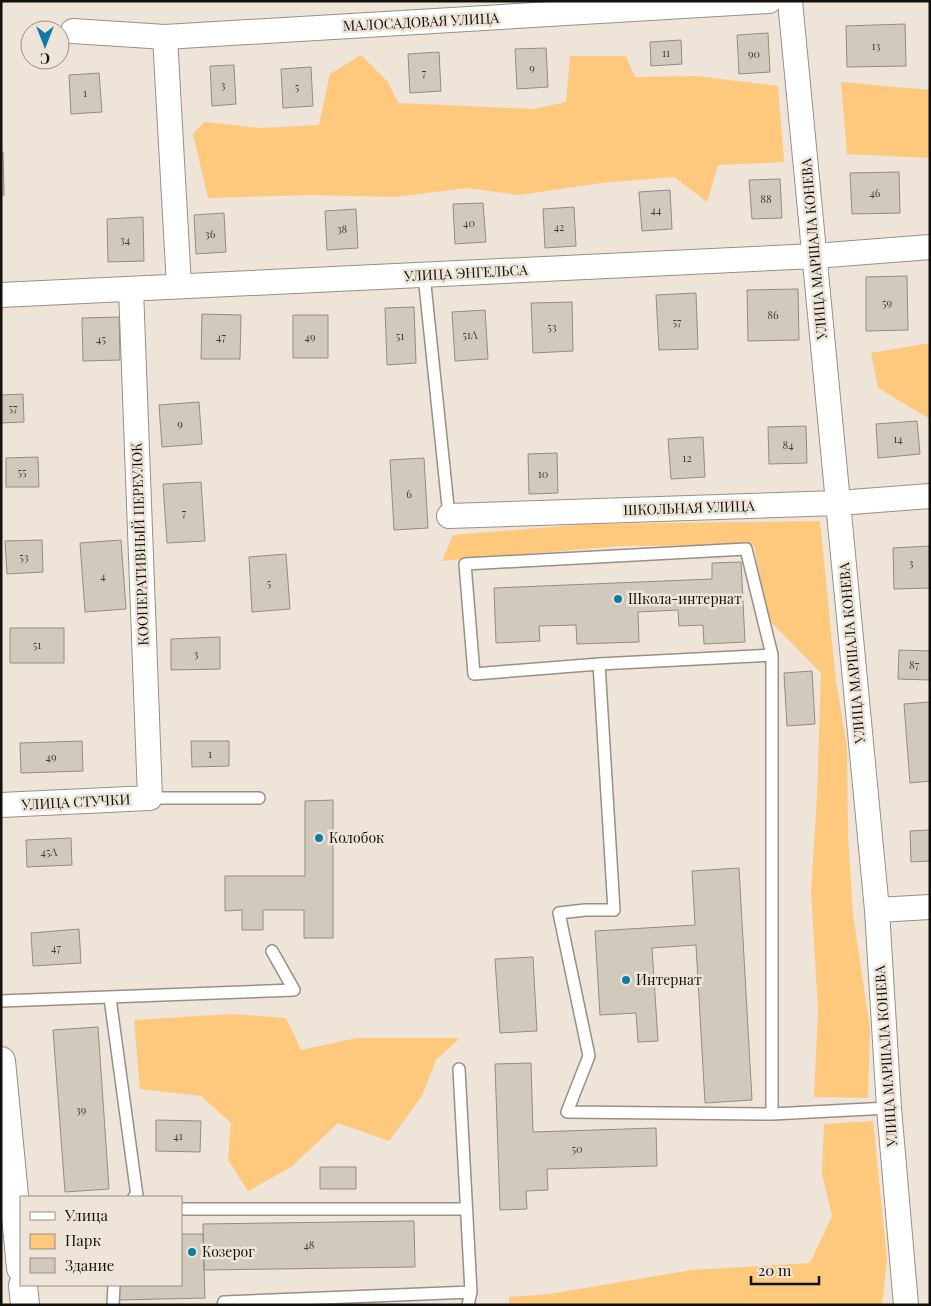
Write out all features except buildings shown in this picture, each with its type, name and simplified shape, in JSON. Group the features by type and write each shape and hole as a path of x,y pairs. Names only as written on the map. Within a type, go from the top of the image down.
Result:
{"street":[{"name":"МАЛОСАДОВАЯ УЛИЦА","path":"72,31 165,37 769,1"},
{"name":"УЛИЦА МАРШАЛА КОНЕВА","path":"790,1 877,910 889,1108 906,1305"},
{"path":"165,37 179,286"},
{"name":"УЛИЦА ЭНГЕЛЬСА","path":"1,295 815,256 930,247"},
{"name":"КООПЕРАТИВНЫЙ ПЕРЕУЛОК","path":"130,289 150,798"},
{"name":"ШКОЛЬНАЯ УЛИЦА","path":"449,516 838,503 930,496"},
{"name":"УЛИЦА СТУЧКИ","path":"1,805 150,798"},
{"path":"877,910 930,907"},
{"path":"1,1061 20,1258"},
{"path":"23,1286 25,1305"}],"lane":[{"path":"424,275 449,516"},
{"path":"772,655 599,664 474,674 465,564 746,550 772,655 772,1114"},
{"path":"599,664 614,910 585,910 558,913 589,1056 567,1112 772,1114 889,1108"},
{"path":"150,798 259,798"},
{"path":"1,1002 294,990 272,951"},
{"path":"110,998 137,1196"},
{"path":"459,1069 471,1292 468,1305"},
{"path":"182,1209 466,1209"},
{"path":"113,1305 114,1286"},
{"path":"223,1305 224,1302 471,1292"}],"green space":[{"path":"361,55 388,82 398,103 534,109 566,102 570,56 626,56 635,77 696,76 778,86 784,162 718,165 707,202 674,177 601,183 519,195 467,188 396,197 308,195 208,198 193,134 204,122 261,128 319,125 330,74"},
{"path":"841,82 930,90 930,158 847,154"},
{"path":"930,343 930,419 878,388 871,353"},
{"path":"820,521 836,682 847,746 848,835 853,914 870,1029 868,1098 814,1097 818,1010 811,891 817,797 821,673 767,618 754,545 621,546 442,561 453,535 588,524"},
{"path":"231,1014 286,1018 301,1050 357,1038 460,1038 436,1060 422,1096 389,1141 338,1123 291,1167 248,1191 228,1160 231,1123 201,1096 140,1089 134,1020"},
{"path":"873,1121 887,1259 882,1305 509,1305 509,1297 550,1294 692,1270 810,1263 832,1216 822,1174 824,1124"}],"place":[{"name":"Школа-интернат","path":"618,599"},
{"name":"Колобок","path":"319,838"},
{"name":"Интернат","path":"626,980"},
{"name":"Козерог","path":"192,1252"}]}
